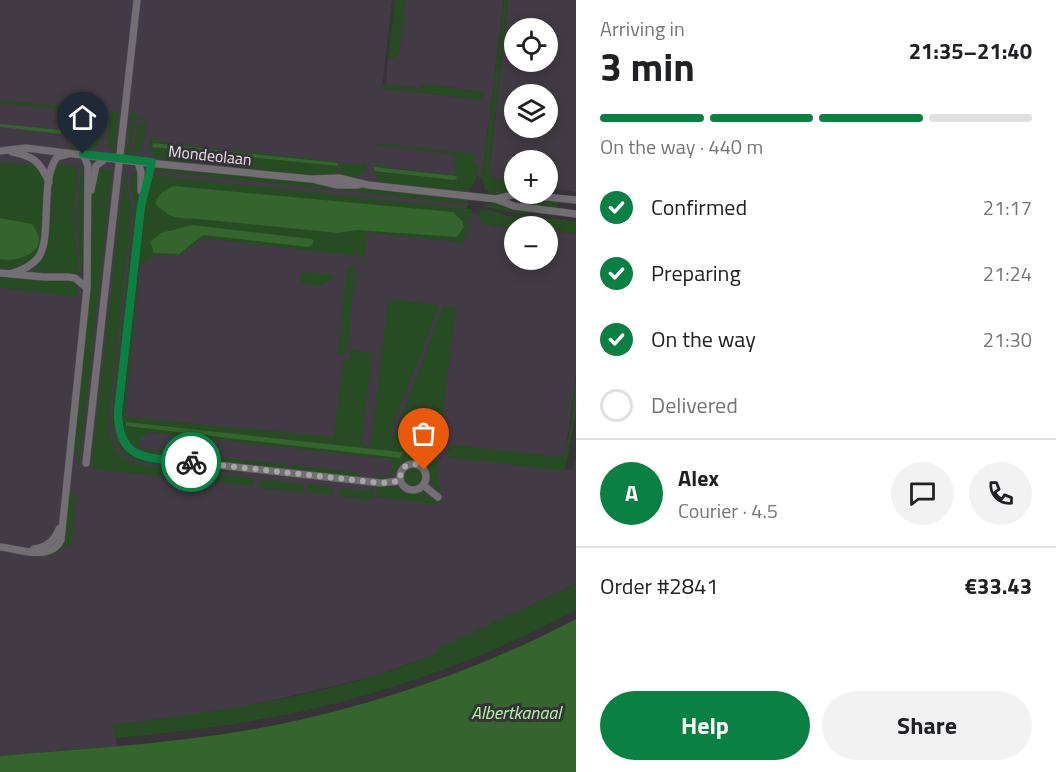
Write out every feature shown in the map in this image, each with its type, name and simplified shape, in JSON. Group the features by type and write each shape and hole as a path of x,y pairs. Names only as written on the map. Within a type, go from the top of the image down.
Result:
{"street":[{"path":"86,463 137,0"},
{"name":"Mondeolaan","path":"1,151 26,148 138,162 311,179 339,178 368,184 496,199 514,206 576,214"},
{"path":"1,151 25,155 38,162 49,182"},
{"path":"0,547 38,549 55,538 62,524 87,288 88,166 80,153 57,158 52,165 43,246 38,258 23,270 10,274"},
{"path":"87,207 96,166 107,157"},
{"path":"138,162 141,172 141,206 118,412 119,431 125,444 136,454 153,458 381,483 400,481"},
{"path":"141,206 152,162"},
{"name":"Mondeolaan","path":"496,199 516,194 576,200"},
{"path":"0,273 44,278 75,278 87,288"},
{"path":"415,464 424,470 426,478 418,490 404,487 400,481 401,470 407,465 415,464"},
{"path":"423,485 438,497"}],"shaded area":[{"path":"0,0 392,0 382,88 481,100 483,92 422,84 420,89 386,84 388,60 399,54 405,0 504,0 482,177 472,175 466,212 504,218 504,270 558,270 558,221 576,222 576,374 563,471 572,470 576,460 576,584 438,649 437,654 371,677 258,704 114,725 117,746 0,756"},
{"path":"395,0 405,0 399,54 388,60"},
{"path":"504,0 508,0 506,18 504,18 489,172 493,178 504,181 504,193 492,194 485,190 482,177"},
{"path":"508,0 576,0 576,192 558,189 558,150 504,150 504,181 493,178 489,172 504,36 504,72 558,72 558,18 506,18"},
{"path":"422,84 483,92 481,100 382,88 381,85 420,89"},
{"path":"0,100 104,110 100,142 90,150 71,150 74,111 0,103"},
{"path":"110,111 119,112 114,153 107,143"},
{"path":"131,111 134,111 134,116 143,117 134,119 130,156 126,156"},
{"path":"138,122 146,122 144,137 140,149 133,155"},
{"path":"156,137 156,142 339,162 337,175 320,176 159,159 150,148 150,139"},
{"path":"376,143 475,154 474,164 478,165 476,181 472,187 464,191 383,183 374,175 376,162 378,162 378,167 454,175 456,157 453,154 376,145"},
{"path":"0,162 37,165 45,180 39,247 31,261 22,268 0,268"},
{"path":"363,162 367,162 366,167 358,176 341,176 342,163 362,165"},
{"path":"57,164 75,166 78,170 74,218 79,275 33,271 40,260 48,236 54,169 57,169"},
{"path":"160,166 313,182 336,187 334,190 153,171"},
{"path":"85,167 84,276 82,276 77,221 81,170"},
{"path":"98,169 112,170 79,467 73,446 90,290 92,196"},
{"path":"125,172 128,173 127,187 132,207 108,425 112,442 123,457 133,462 165,469 252,478 253,486 91,469"},
{"path":"133,173 138,174 138,196 114,431 126,451 134,456 153,462 186,465 184,468 157,465 134,459 117,445 113,433 112,417 135,203 130,187"},
{"path":"152,175 472,209 472,216 468,219 465,243 367,232 365,257 203,238 179,257 156,255 140,265 125,417 334,437 344,359 350,359 351,350 372,353 361,446 371,447 388,302 392,303 393,299 439,306 389,436 394,436 443,306 456,307 438,454 438,488 442,489 439,493 425,465 415,460 404,462 394,473 389,477 374,479 375,474 390,476 393,465 391,459 147,432 146,437 140,436 140,448 163,451 164,446 169,446 168,454 165,453 165,456 148,452 134,446 129,441 123,427 122,417 143,215"},
{"path":"340,187 462,198 471,205 345,191"},
{"path":"490,202 532,211 530,214 510,212 482,206"},
{"path":"535,204 558,204 557,210 535,207"},
{"path":"480,210 508,216 504,216 504,227 484,225 478,216"},
{"path":"558,219 576,221 576,234 558,232"},
{"path":"356,263 347,354 338,353 347,270"},
{"path":"302,272 335,275 334,279 327,281 324,286 301,284"},
{"path":"0,275 72,282 78,286 78,297 0,288"},
{"path":"576,374 576,413 565,471 447,457 449,445 564,457 571,422"},
{"path":"190,454 289,465 289,469 190,458"},
{"path":"190,465 243,471 242,474 192,468"},
{"path":"292,465 362,473 362,475 359,477 291,470"},
{"path":"413,467 420,470 423,477 420,484 413,487 406,484 403,477 406,470"},
{"path":"261,479 304,484 304,493 261,488"},
{"path":"309,484 331,487 332,495 308,493"},
{"path":"374,485 373,500 340,496 341,488 369,491"},
{"path":"377,486 396,487 408,494 423,493 438,501 438,504 375,497"},
{"path":"76,489 71,543 47,557 62,544 68,492 71,493"},
{"path":"576,584 576,610 500,647 421,678 298,712 222,726 116,738 113,725 211,712 307,694 388,672 437,654 437,649"}],"water":[{"path":"0,124 61,130 61,134 0,127"},
{"path":"153,143 338,163 338,166 152,147"},
{"path":"374,167 456,176 457,178 454,180 374,171"},
{"path":"174,186 453,212 462,221 464,227 457,237 357,230 338,233 179,218 169,215 155,203 163,192"},
{"path":"0,218 32,224 39,238 38,244 31,253 11,260 0,259"},
{"path":"192,225 314,241 308,247 203,235 179,254 154,253 150,242 161,233"},
{"path":"126,422 403,453 400,458 126,426"},
{"name":"Albertkanaal","path":"576,619 576,772 0,772 0,756 207,736 276,725 353,706 467,669"}],"way so far":[{"path":"191,462 381,483 400,481 401,470 407,465 419,465 424,470"}],"route":[{"path":"83,154 152,162 141,206 118,412 119,431 125,444 136,454 191,462"}]}
